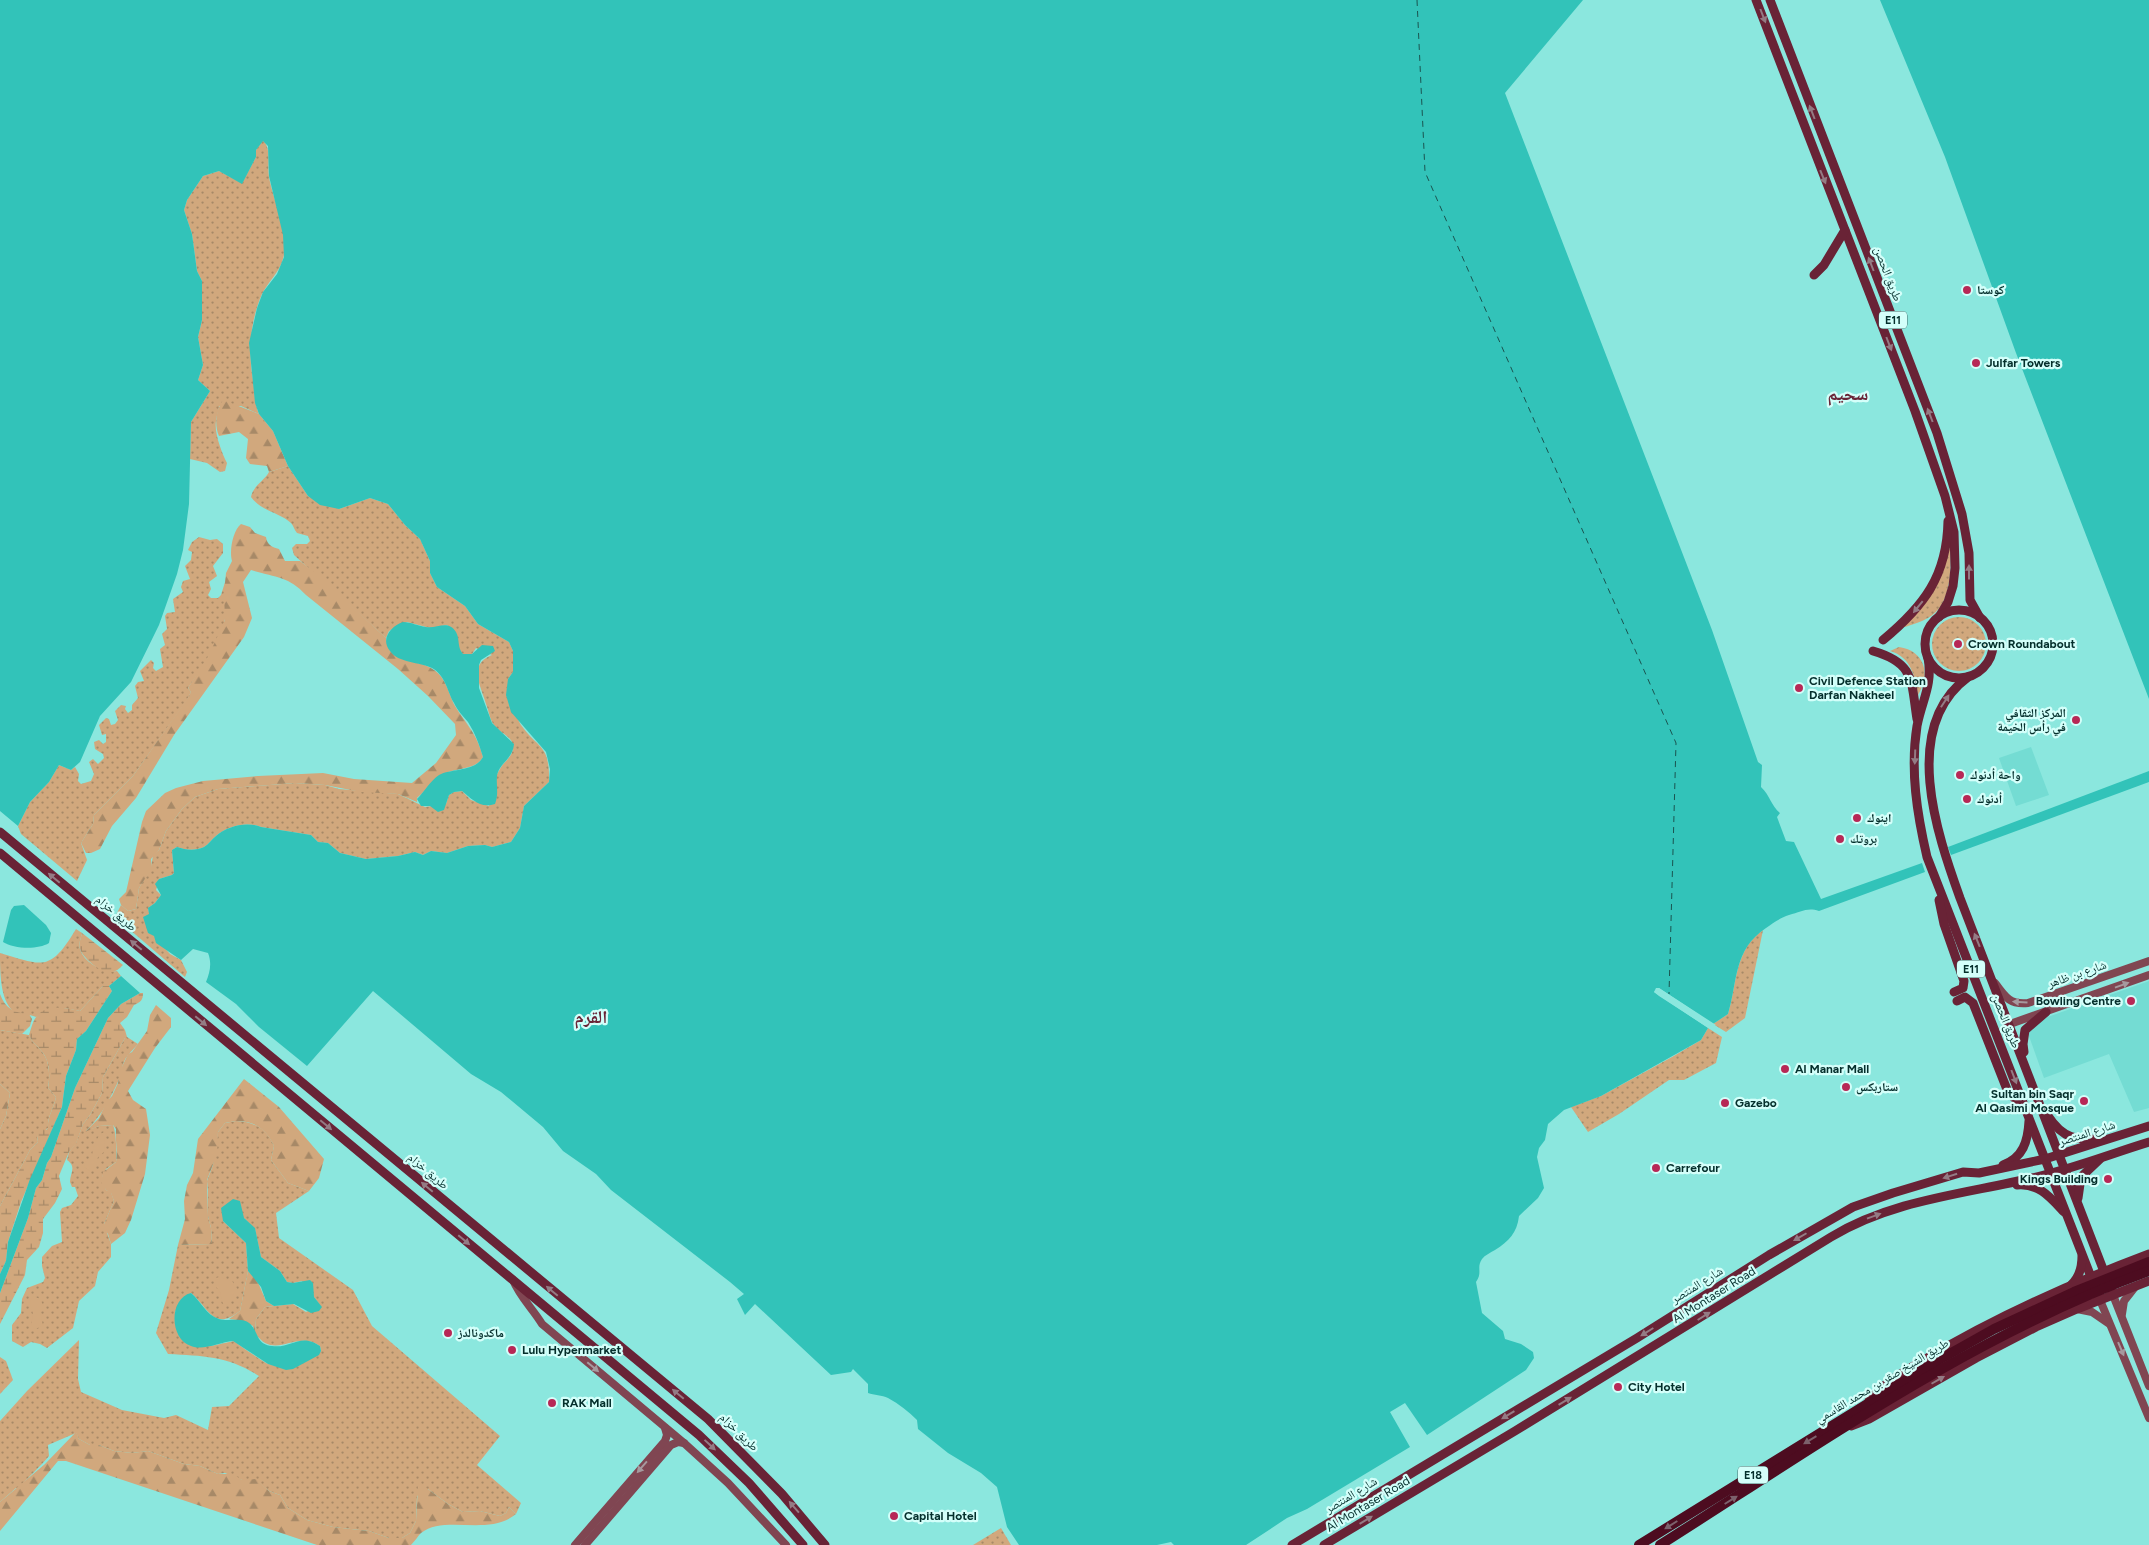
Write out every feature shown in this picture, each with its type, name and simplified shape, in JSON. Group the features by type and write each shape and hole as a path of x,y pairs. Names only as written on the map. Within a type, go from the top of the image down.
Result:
{"highway":[{"name":"طريق الشيخ صقر بن محمد القاسمي","path":"1639,1545 1937,1361 1994,1329 2128,1275 2149,1262"},
{"name":"طريق الشيخ صقر بن محمد القاسمي","path":"2128,1275 2149,1271"},
{"name":"طريق الشيخ صقر بن محمد القاسمي","path":"1660,1545 1950,1363 2075,1296"}],"main road":[{"name":"طريق الحصن","path":"1756,0 1915,412 1945,496 1954,532 1955,568 1953,586 1948,602 1940,616"},
{"name":"طريق الحصن","path":"1770,0 1937,433 1962,514 1969,553 1970,600 1980,618"},
{"path":"1814,275 1824,265 1845,230"},
{"path":"1882,640 1915,611 1928,595 1937,576 1944,557 1948,537 1948,516 1945,496"},
{"path":"1949,612 1971,613 1980,618 1991,632 1993,644 1991,656 1986,665 1978,673 1968,677 1957,678 1937,671 1928,658 1925,644 1929,628 1940,616 1949,612"},
{"path":"1873,651 1896,659 1903,666 1912,686 1918,724"},
{"name":"طريق الحصن","path":"1928,658 1930,678 1918,724 1914,764 1917,807 1928,857 2100,1300"},
{"name":"طريق الحصن","path":"1968,677 1956,686 1939,709 1932,741 1929,770 1936,820 1943,851 2113,1295"},
{"name":"طريق خزام","path":"0,832 708,1419 782,1494 825,1545"},
{"path":"0,853 700,1435 749,1482 803,1545"},
{"path":"1939,887 1942,916 1964,984 1956,996 1965,997 1973,1002 2008,1092 2028,1113 2028,1138 2020,1154 2009,1163 1979,1173"},
{"path":"1960,943 1977,968 1998,1022 2006,1025 2010,1024"},
{"path":"2027,1069 2023,1044 2025,1030 2046,1012"},
{"path":"2040,1103 2052,1122 2066,1134 2082,1140 2109,1139"},
{"name":"شارع المنتصر","path":"1292,1545 1637,1338 1769,1255 1853,1207 1893,1192 1962,1172 1979,1173 2060,1156 2149,1126"},
{"name":"Al Montaser Road","path":"1324,1545 1524,1426 1834,1235 1861,1221 1900,1206 2050,1173 2149,1142"},
{"path":"2078,1203 2081,1177 2086,1170 2104,1156"},
{"path":"1984,1189 2024,1184 2040,1189 2048,1194 2068,1217"},
{"path":"1834,1235 1854,1219 1857,1214 1853,1207"},
{"path":"2075,1296 2076,1280 2082,1266 2082,1253"},
{"path":"2097,1253 2109,1264 2128,1275"},
{"path":"2075,1296 2100,1300 2113,1295 2128,1275 2149,1254"},
{"path":"2075,1296 2091,1277 2104,1272 2128,1275 2149,1281"},
{"path":"797,1537 809,1545"}],"street":[{"name":"شارع بن ظاهر","path":"1993,980 2007,1000 2018,1004 2028,1003 2149,962"},
{"path":"2149,962 2138,971 2141,974 2149,975"},
{"name":"شارع بن ظاهر","path":"2010,1024 2149,975"},
{"path":"2122,1318 2128,1275"},
{"path":"513,1280 519,1294 532,1308 542,1324 684,1443 728,1483 786,1545"},
{"path":"2113,1295 2149,1386"},
{"path":"2075,1296 2111,1326"},
{"path":"2100,1300 2149,1418"},
{"path":"575,1545 665,1441 667,1434 665,1428"},
{"path":"585,1545 671,1445 678,1442 684,1443"}],"shaded area":[{"path":"0,0 1583,0 1505,93 1712,630 1758,762 1762,765 1761,787 1780,813 1777,817 1786,841 1794,842 1821,899 1922,863 1925,872 1819,911 1807,910 1789,915 1766,928 1755,937 1742,956 1728,1014 1713,1024 1659,988 1654,992 1708,1028 1701,1040 1601,1096 1564,1110 1548,1124 1545,1140 1539,1148 1537,1157 1544,1188 1538,1198 1519,1216 1514,1232 1508,1240 1482,1259 1476,1282 1482,1313 1503,1331 1505,1339 1521,1344 1533,1352 1534,1358 1526,1370 1427,1435 1405,1403 1390,1412 1410,1447 1307,1509 1287,1518 1246,1545 1174,1545 1171,1542 1157,1545 1019,1545 1007,1527 997,1487 981,1473 948,1453 918,1429 917,1420 900,1405 886,1397 868,1393 868,1384 853,1369 851,1372 831,1375 755,1304 745,1315 737,1299 744,1294 611,1190 596,1174 563,1151 543,1127 501,1092 471,1074 373,991 307,1066 259,1027 236,1004 206,982 210,968 208,953 193,949 181,960 156,943 154,936 148,933 143,917 149,914 148,908 161,895 155,884 159,879 174,873 172,850 177,847 190,850 201,848 206,846 221,832 237,826 250,824 311,835 318,842 328,843 340,853 366,859 398,856 415,852 423,855 431,851 447,853 468,846 485,845 492,847 511,842 520,828 524,806 549,782 550,769 546,752 511,712 506,695 508,679 513,672 513,651 509,642 478,624 465,606 437,587 430,573 430,561 420,539 405,525 388,504 370,498 339,509 320,505 308,496 288,466 273,431 259,414 255,403 249,343 257,308 263,292 277,274 284,257 283,235 269,176 268,146 263,141 256,150 256,157 242,184 219,171 203,176 187,200 184,210 192,234 197,271 202,281 202,320 198,337 203,365 198,380 210,391 191,422 189,504 183,550 177,574 159,625 131,682 100,716 80,762 71,770 59,765 49,782 30,802 18,826 0,811"},
{"path":"1880,0 2149,0 2149,699 2016,353 1945,157"},
{"path":"403,622 426,627 446,625 453,628 463,654 472,654 482,645 493,646 495,651 481,660 479,665 479,688 492,723 514,744 511,754 498,772 495,804 481,804 462,791 454,792 449,795 444,810 438,812 430,806 421,806 417,799 439,775 475,765 483,757 473,730 455,706 446,684 437,671 427,666 398,658 387,646 388,634 394,627"},
{"path":"2031,747 2049,795 2016,806 1999,758"},
{"path":"2149,771 2149,782 1951,855 1948,847"},
{"path":"24,905 46,925 51,933 49,943 39,947 26,948 3,942 11,910 14,906"},
{"path":"121,976 140,993 121,1004 108,1018 75,1088 51,1157 47,1163 42,1180 36,1188 28,1218 0,1293 0,1274 6,1261 8,1242 30,1179 62,1107 66,1076 76,1050 77,1039 86,1031 112,991 109,986"},
{"path":"2149,981 2149,1108 2134,1112 2109,1054 2044,1078 2025,1025"},
{"path":"233,1199 240,1201 244,1218 255,1228 261,1257 280,1271 287,1282 293,1283 310,1280 313,1283 314,1297 322,1307 319,1311 311,1313 294,1304 274,1306 266,1301 261,1287 248,1271 246,1243 223,1221 221,1208"},
{"path":"191,1293 214,1317 223,1320 241,1320 249,1323 259,1339 267,1345 279,1346 307,1341 320,1346 321,1351 319,1355 293,1369 286,1370 268,1364 233,1341 207,1347 191,1346 184,1342 179,1335 174,1319 179,1302 184,1296"}],"green space":[{"path":"263,140 269,157 269,177 283,229 285,250 279,269 262,294 255,315 251,337 250,347 255,401 259,414 241,406 219,406 216,431 227,463 225,471 220,472 207,463 190,459 191,422 210,391 198,380 203,365 198,337 202,320 202,281 197,271 192,234 184,210 187,200 203,176 219,171 242,183 256,157 256,150"},
{"path":"223,400 259,414 273,431 288,466 269,472 267,466 250,464 246,458 248,439 239,432 219,436 217,417"},
{"path":"288,466 308,496 339,509 370,498 388,504 405,525 420,539 430,561 430,573 437,587 465,606 478,624 509,642 513,651 513,672 508,679 515,709 521,725 545,754 548,761 549,782 524,806 520,828 511,842 492,847 485,845 468,846 447,853 431,851 423,855 415,852 398,856 366,859 340,853 328,843 318,842 311,835 250,824 237,826 221,832 206,846 201,848 190,850 177,847 172,850 174,873 159,879 156,890 161,895 148,908 154,936 170,954 181,960 187,972 185,977 115,917 121,905 128,911 136,909 139,888 151,868 153,855 159,850 166,831 182,809 195,797 218,789 295,783 398,794 425,807 446,804 449,795 462,791 471,800 489,806 496,777 513,750 511,740 496,728 492,722 479,683 478,670 480,664 484,659 492,655 476,648 472,654 463,654 459,651 456,633 447,625 430,628 407,622 389,631 386,638 294,555 292,548 296,544 307,544 310,541 308,536 297,533 286,519 260,506 251,497 254,490 269,472"},
{"path":"241,524 250,527 255,533 266,537 270,545 279,549 285,561 300,561 317,574 386,638 388,647 398,657 434,670 445,682 455,706 474,735 483,757 477,764 445,774 417,798 417,802 398,794 361,792 325,785 295,783 218,789 195,797 182,809 166,831 159,850 151,859 152,868 139,888 136,909 128,911 121,905 119,899 126,892 142,822 146,811 165,793 203,781 323,773 354,779 412,783 436,763 456,735 455,724 428,696 300,589 281,578 251,570 243,582 252,618 244,637 174,735 136,798 112,826 100,849 86,853 81,843 93,824 94,815 133,776 187,699 191,692 188,688 209,655 225,620 224,593 226,573 232,561 232,541"},
{"path":"199,537 210,540 217,539 223,544 223,553 213,566 217,576 209,582 211,589 208,595 211,598 218,598 221,595 226,579 226,614 223,627 210,655 188,688 191,692 187,700 133,776 94,815 93,824 81,843 87,860 77,881 21,834 18,826 30,802 49,782 59,765 71,770 75,767 79,774 78,781 81,784 91,781 94,774 89,762 93,759 98,764 104,758 103,754 95,749 94,742 99,740 103,744 106,742 106,734 102,735 99,725 106,718 109,719 111,725 115,724 118,720 115,711 121,705 126,706 125,709 128,713 132,710 132,705 138,698 135,686 138,682 144,681 140,671 151,660 156,671 163,667 160,649 165,645 162,634 167,629 165,616 167,613 175,612 173,599 183,592 181,587 183,581 190,579 185,566 191,560 192,552 188,550 192,542"},
{"path":"1950,546 1950,575 1946,596 1942,604 1928,618 1905,627 1904,625 1921,608 1934,590 1944,569"},
{"path":"1959,617 1978,625 1986,644 1978,663 1959,671 1940,663 1932,644 1940,625"},
{"path":"1899,647 1915,653 1923,665 1924,679 1918,695 1911,668 1903,658 1890,651"},
{"path":"76,929 82,933 79,947 86,959 101,969 117,971 121,976 109,986 103,986 80,1011 57,1008 36,1017 13,1011 5,1000 3,993 0,953 27,961 45,962 59,953"},
{"path":"1763,930 1745,1018 1726,1032 1713,1024 1728,1014 1742,958 1747,947"},
{"path":"82,933 123,965 117,970 110,972 100,969 92,963 84,956 79,947"},
{"path":"103,986 109,986 112,991 86,1031 77,1039 76,1050 66,1076 62,1107 21,1202 8,1242 6,1261 0,1274 0,1206 30,1150 38,1142 39,1127 45,1126 46,1130 48,1128 56,1097 48,1088 49,1070 47,1061 29,1035 32,1025 41,1012 51,1008 80,1011"},
{"path":"143,993 141,1001 134,1005 127,1017 120,1023 125,1030 125,1038 103,1077 102,1093 83,1124 76,1144 69,1152 59,1176 62,1189 55,1203 43,1219 43,1233 39,1247 27,1260 25,1275 0,1324 0,1293 28,1218 36,1188 42,1180 47,1163 51,1157 75,1088 108,1018 121,1004"},
{"path":"0,994 7,1006 19,1012 29,1014 32,1019 30,1026 22,1034 0,1030"},
{"path":"156,1005 171,1018 171,1027 155,1048 128,1091 133,1100 146,1109 150,1135 145,1174 131,1220 125,1233 111,1244 108,1234 104,1229 104,1224 114,1201 111,1193 106,1190 101,1182 103,1172 116,1162 116,1129 113,1125 99,1126 85,1132 99,1118 107,1101 112,1096 128,1054 132,1052 147,1031 150,1015"},
{"path":"1708,1028 1722,1037 1716,1063 1684,1080 1669,1080 1619,1114 1588,1132 1571,1107 1601,1096 1672,1057 1701,1040"},
{"path":"0,1030 29,1035 47,1061 49,1070 48,1088 56,1097 48,1128 37,1136 38,1142 30,1150 0,1206 0,1129 6,1116 10,1093 0,1084"},
{"path":"125,1030 127,1037 138,1044 126,1058 119,1080 107,1103 86,1131 99,1126 113,1125 115,1132 116,1162 106,1169 102,1177 106,1190 111,1192 114,1201 104,1224 111,1244 111,1257 98,1272 95,1286 79,1301 73,1328 47,1348 31,1342 23,1347 12,1341 12,1325 21,1313 22,1299 27,1288 43,1282 45,1278 42,1257 52,1246 62,1242 60,1212 62,1208 71,1205 78,1196 75,1187 72,1187 70,1182 72,1165 67,1160 69,1152 76,1143 83,1124 102,1093 103,1077 125,1038"},
{"path":"244,1079 279,1107 324,1159 319,1178 309,1191 288,1183 271,1160 274,1146 265,1132 248,1122 225,1123 218,1132 217,1154 207,1180 208,1216 212,1244 178,1245 185,1219 184,1201 187,1185 193,1173 198,1139"},
{"path":"0,1084 10,1093 6,1116 0,1129"},
{"path":"236,1121 249,1123 263,1130 274,1146 271,1160 288,1183 309,1191 276,1213 279,1238 353,1290 372,1326 500,1436 477,1465 521,1503 516,1514 509,1507 506,1513 500,1516 480,1511 463,1512 448,1504 428,1489 417,1496 416,1521 410,1533 402,1538 389,1538 369,1531 333,1527 307,1520 288,1508 280,1495 269,1491 256,1480 242,1480 225,1473 218,1474 200,1466 184,1464 148,1451 132,1453 114,1451 99,1445 90,1445 79,1439 76,1433 48,1445 49,1456 19,1488 16,1488 0,1502 0,1421 27,1391 79,1340 78,1379 81,1392 122,1410 164,1418 176,1415 208,1430 212,1407 229,1406 259,1376 237,1364 215,1358 168,1354 156,1333 169,1290 178,1245 212,1244 208,1216 207,1181 213,1165 218,1132 225,1123","holes":["244,1218 255,1229 261,1257 280,1271 287,1282 302,1281 320,1305 306,1312 293,1304 265,1307 256,1319 255,1333 270,1345 302,1341 320,1346 321,1351 311,1358 295,1363 278,1365 266,1363 234,1341 211,1346 175,1312 182,1299 191,1293 207,1311 217,1318 231,1317 240,1311 248,1271 246,1243 223,1221"]},
{"path":"104,1132 107,1134 104,1140 105,1151 98,1157 95,1169 90,1171 84,1167 85,1162 92,1156 97,1139"},
{"path":"248,1271 257,1280 266,1301 274,1306 265,1307 256,1319 255,1333 253,1326 244,1321 229,1319 240,1311"},
{"path":"219,1277 232,1281 238,1290 228,1304 224,1305 220,1292 215,1286 216,1278"},
{"path":"33,1296 40,1299 44,1307 40,1311 43,1326 35,1329 31,1325 33,1314 30,1302"},
{"path":"0,1357 6,1361 13,1380 0,1394"},
{"path":"76,1432 79,1439 90,1445 99,1445 114,1451 132,1453 148,1451 184,1464 200,1466 218,1474 233,1474 242,1480 256,1479 269,1491 280,1495 288,1508 307,1520 333,1527 369,1531 389,1538 402,1538 410,1533 416,1521 418,1485 428,1489 448,1504 463,1512 480,1511 500,1516 506,1513 509,1507 516,1514 505,1521 493,1524 442,1525 431,1528 421,1533 411,1545 317,1545 66,1461 58,1461 0,1531 0,1502 45,1464"},
{"path":"1001,1528 1011,1545 973,1545"}],"pier":[{"path":"1656,988 1659,988 1716,1025 1712,1026 1656,990 1710,1026 1710,1029 1659,996 1654,992"}],"ferry route":[{"path":"1417,0 1425,172 1676,743 1669,994"}],"place":[{"name":"كوستا","path":"1967,290"},
{"name":"Julfar Towers","path":"1976,363"},
{"name":"Crown Roundabout","path":"1958,644"},
{"name":"Civil Defence Station Darfan Nakheel","path":"1799,688"},
{"name":"المركز الثقافي في رأس الخيمة","path":"2076,720"},
{"name":"واحة أدنوك","path":"1960,775"},
{"name":"أدنوك","path":"1967,799"},
{"name":"اينوك","path":"1857,818"},
{"name":"بروتك","path":"1840,839"},
{"name":"Bowling Centre","path":"2131,1001"},
{"name":"Al Manar Mall","path":"1785,1069"},
{"name":"ستاربكس","path":"1846,1087"},
{"name":"Sultan bin Saqr Al Qasimi Mosque","path":"2084,1101"},
{"name":"Gazebo","path":"1725,1103"},
{"name":"Carrefour","path":"1656,1168"},
{"name":"Kings Building","path":"2108,1179"},
{"name":"ماكدونالدز","path":"448,1333"},
{"name":"Lulu Hypermarket","path":"512,1350"},
{"name":"City Hotel","path":"1618,1387"},
{"name":"RAK Mall","path":"552,1403"},
{"name":"Capital Hotel","path":"894,1516"}],"district":[{"name":"سحيم","path":"1848,394"},
{"name":"القرم","path":"591,1017"}]}
